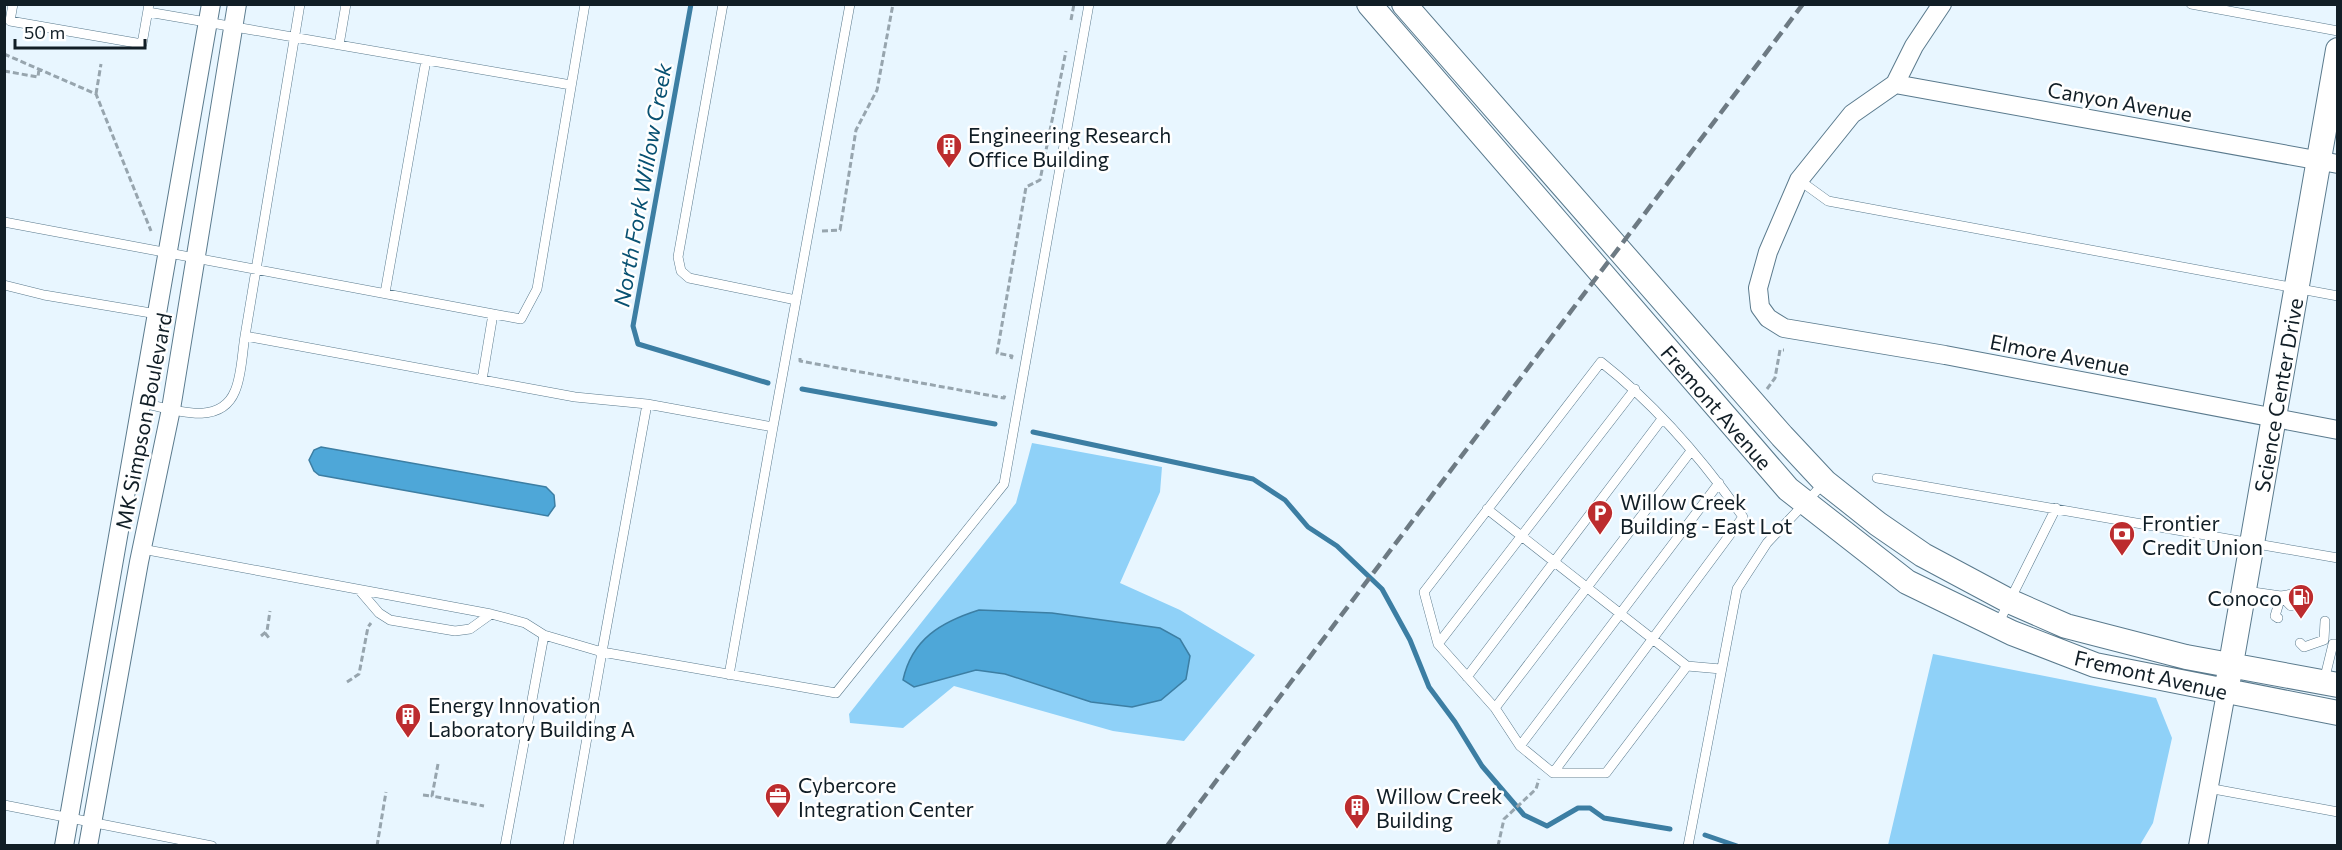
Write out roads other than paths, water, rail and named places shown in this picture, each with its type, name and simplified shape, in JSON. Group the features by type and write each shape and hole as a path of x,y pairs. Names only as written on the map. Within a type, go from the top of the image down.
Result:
{"street":[{"name":"MK Simpson Boulevard","path":"88,846 142,549 171,409 237,4"},
{"name":"Fremont Avenue","path":"1404,4 1693,336 1825,482 1923,555 2009,601 2066,626 2230,665 2331,684"},
{"path":"1798,180 1852,114 1895,84 1914,46 1942,4"},
{"name":"Fremont Avenue","path":"1376,7 1788,489 1907,582 1997,626 2095,665 2226,693 2337,713"},
{"name":"MK Simpson Boulevard","path":"63,846 143,403 209,13"},
{"name":"Science Center Drive","path":"2198,846 2296,289 2328,162 2337,50"},
{"name":"Canyon Avenue","path":"1895,84 2328,162"},
{"name":"Elmore Avenue","path":"1798,180 1768,252 1758,288 1760,307 1784,328 1945,355 2337,430"}],"lane":[{"path":"13,4 10,21 142,44 148,8 209,13 233,27 571,85"},
{"path":"143,403 208,415 226,406 235,391 300,4"},
{"path":"339,45 346,4"},
{"path":"4,222 521,319 537,289 585,4"},
{"path":"723,4 678,257 681,271 689,278 796,300"},
{"path":"729,675 850,4"},
{"path":"142,549 361,592 491,614 525,623 544,635 602,652 836,693 1004,484 1089,4"},
{"path":"2192,4 2337,31"},
{"path":"385,293 426,60"},
{"path":"1798,180 1828,201 2337,296"},
{"path":"4,285 44,295 157,314"},
{"path":"482,380 493,314"},
{"path":"245,336 575,397 647,404 773,427"},
{"path":"1553,773 1743,517 1719,483 1635,389 1601,362 1424,592 1438,644 1495,708 1520,746 1553,773 1606,773 1687,666"},
{"path":"1438,644 1635,389"},
{"path":"568,846 647,404"},
{"path":"1467,677 1662,419"},
{"path":"1495,708 1691,451"},
{"path":"1877,478 2337,558"},
{"path":"1688,846 1737,589 1767,543 1825,482"},
{"path":"1520,746 1719,483"},
{"path":"1997,626 2056,508"},
{"path":"1487,509 1687,666 1721,669"},
{"path":"2243,590 2281,596 2298,592 2302,597"},
{"path":"361,592 380,613 390,620 455,631 470,628 491,614"},
{"path":"2281,596 2291,606"},
{"path":"2278,618 2275,616 2281,596"},
{"path":"2324,640 2325,621"},
{"path":"2314,631 2324,640 2335,644 2331,684"},
{"path":"505,846 544,635"},
{"path":"2300,644 2304,647 2324,640"},
{"path":"2208,789 2337,812"},
{"path":"4,805 212,846"}],"waterway":[{"name":"North Fork Willow Creek","path":"691,4 633,326 638,344 768,383"},
{"name":"North Fork Willow Creek","path":"802,389 995,424"},
{"name":"North Fork Willow Creek","path":"1033,432 1253,479 1285,500 1308,527 1337,546 1382,589 1410,640 1429,687 1455,722 1482,766 1524,815 1547,826 1578,808 1590,808 1604,818 1670,829"},
{"name":"North Fork Willow Creek","path":"1705,835 1737,846"}],"railway":[{"path":"1167,846 1803,4"}],"place":[{"name":"Engineering Research Office Building","path":"949,169"},
{"name":"Willow Creek Building - East Lot","path":"1600,536"},
{"name":"Frontier Credit Union","path":"2122,557"},
{"name":"Conoco","path":"2301,620"},
{"name":"Energy Innovation Laboratory Building A","path":"408,739"},
{"name":"Cybercore Integration Center","path":"778,819"},
{"name":"Willow Creek Building","path":"1357,830"}]}
